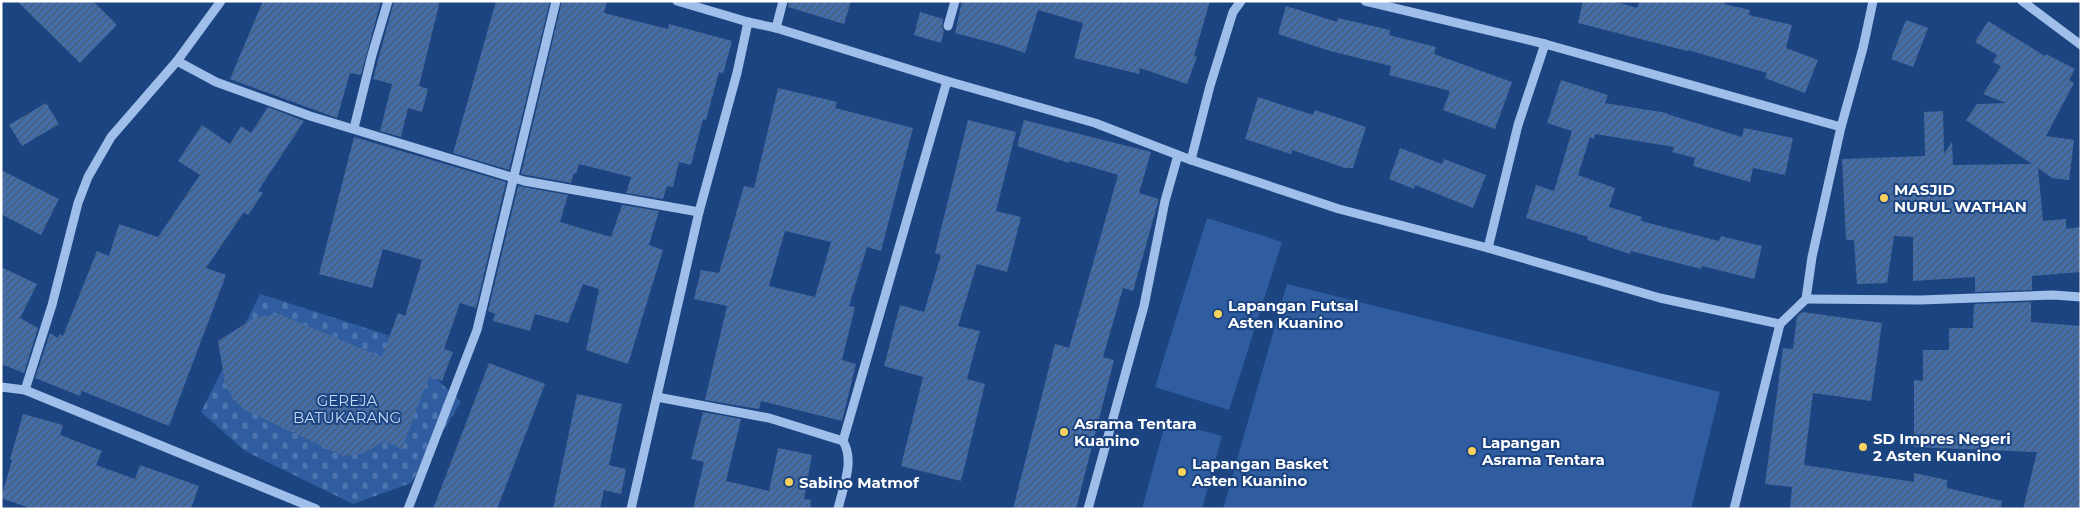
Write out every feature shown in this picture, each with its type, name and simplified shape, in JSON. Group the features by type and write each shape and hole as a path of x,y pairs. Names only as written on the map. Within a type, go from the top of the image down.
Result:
{"street":[{"path":"25,390 52,305 78,203 88,177 110,137 177,61 221,1"},
{"path":"354,128 388,1"},
{"path":"408,509 477,330 556,1"},
{"path":"677,1 748,22 776,28 947,81 1095,123 1191,160 1339,209 1488,248 1660,298 1780,324"},
{"path":"776,28 783,1"},
{"path":"948,26 955,1"},
{"path":"1191,160 1210,86 1233,12 1241,1"},
{"path":"1365,1 1545,44 1841,127"},
{"path":"1734,509 1780,324 1806,299 1812,257 1841,127 1863,48 1873,1"},
{"path":"2022,1 2081,45"},
{"path":"631,509 699,212 737,73 748,22"},
{"path":"1488,248 1518,125 1545,44"},
{"path":"177,61 216,82 310,116 514,177 699,212"},
{"path":"843,441 947,81"},
{"path":"1088,509 1144,306 1165,201 1178,155"},
{"path":"1806,299 1921,300 2053,295 2081,297"},
{"path":"1,387 25,390 316,509"},
{"path":"657,397 769,418 843,441 848,449 850,459 838,509"}],"green space":[{"name":"Lapangan Futsal Asten Kuanino","path":"1207,218 1282,242 1229,410 1155,387"},
{"name":"Lapangan Asrama Tentara","path":"1287,284 1720,392 1691,509 1223,509"},
{"name":"GEREJA BATUKARANG","path":"260,294 391,336 461,402 411,483 353,504 245,451 201,412"},
{"name":"Lapangan Basket Asten Kuanino","path":"1166,421 1222,436 1202,509 1142,509"}],"building":[{"path":"17,1 93,1 117,25 80,63"},
{"path":"263,1 381,1 361,75 350,73 337,118 230,79"},
{"path":"394,1 440,1 419,86 428,89 422,112 408,108 401,137 380,131 392,84 373,79"},
{"path":"496,1 550,1 509,170 453,153"},
{"path":"562,1 607,1 604,13 668,29 669,24 732,41 723,74 719,72 706,120 703,119 691,165 679,162 673,187 667,186 663,199 626,193 631,177 579,164 571,183 521,174"},
{"path":"789,1 851,1 844,24 788,7"},
{"path":"962,1 1210,1 1194,56 1197,57 1187,84 1140,68 1139,74 1074,58 1083,23 1038,10 1025,53 955,33"},
{"path":"1583,1 1614,1 1637,8 1639,1 1725,1 1724,4 1750,10 1749,15 1792,25 1786,48 1818,60 1805,93 1765,78 1767,73 1688,50 1578,23"},
{"path":"1286,6 1337,22 1338,18 1390,30 1389,35 1436,47 1434,54 1512,82 1495,129 1443,110 1450,91 1389,75 1391,66 1330,51 1278,34"},
{"path":"920,12 943,19 942,27 944,31 941,43 914,35"},
{"path":"1906,20 1928,28 1913,67 1891,59"},
{"path":"1988,21 2045,56 2046,54 2075,69 2069,80 2074,83 2046,136 2074,140 2069,180 2052,178 2038,168 2043,221 2066,219 2066,229 2081,227 2081,272 2032,276 2032,290 1975,292 1975,277 1913,281 1913,237 1894,236 1887,283 1857,284 1854,240 1846,240 1842,159 1925,156 1924,112 1943,111 1944,154 1952,142 1953,165 2032,164 1966,120 1977,104 2006,103 1983,94 2001,66 1993,62 1997,55 1975,42"},
{"path":"1561,80 1608,95 1605,103 1667,113 1742,137 1744,128 1793,138 1785,175 1753,168 1750,182 1693,166 1695,158 1672,152 1674,147 1595,134 1594,139 1590,137 1578,175 1615,188 1609,207 1642,217 1641,221 1719,241 1721,236 1762,246 1754,279 1702,266 1701,269 1631,251 1630,254 1587,240 1588,237 1526,218 1536,185 1554,191 1572,131 1547,123"},
{"path":"778,88 837,102 835,108 913,128 881,251 867,247 849,306 855,307 842,360 856,364 842,421 761,401 759,409 705,400 727,306 694,299 701,270 719,273 744,186 754,188","holes":["785,231 831,242 815,297 769,286"]},
{"path":"1258,97 1313,115 1315,110 1366,127 1353,168 1345,168 1292,150 1291,154 1245,139"},
{"path":"46,103 59,124 22,146 9,125"},
{"path":"268,107 304,121 258,191 263,193 248,215 244,212 206,268 226,275 169,426 82,391 80,396 35,378 50,333 58,338 59,334 63,336 97,251 109,256 119,224 158,237 200,175 178,161 202,125 230,144 241,126 251,133"},
{"path":"968,120 1016,132 996,211 1021,217 1007,272 977,264 958,326 980,331 967,379 985,384 961,481 901,466 923,377 884,366 900,305 924,312 941,255 935,253"},
{"path":"1024,120 1151,152 1139,193 1159,199 1133,291 1123,288 1103,357 1114,360 1076,509 1013,509 1055,344 1069,348 1118,175 1070,161 1069,163 1017,146"},
{"path":"354,137 506,182 476,308 460,303 444,349 453,352 442,381 429,376 402,449 384,441 365,453 343,456 245,410 234,400 225,384 218,341 256,317 279,314 382,357 398,313 405,316 422,260 383,249 372,288 319,274"},
{"path":"1400,148 1442,164 1444,159 1486,175 1473,208 1415,185 1414,189 1389,179"},
{"path":"1,170 59,199 41,235 1,214"},
{"path":"518,186 568,195 560,222 611,237 622,205 659,211 649,245 663,250 628,364 586,350 599,289 583,284 568,323 535,314 530,331 493,321 495,314 488,311"},
{"path":"1,267 37,284 20,318 38,328 24,373 1,364"},
{"path":"2031,302 2031,322 2081,326 2081,509 2023,509 2037,452 1914,447 1914,380 1923,381 1923,350 1949,350 1949,328 1973,328 1974,304"},
{"path":"1802,312 1882,323 1871,401 1813,393 1804,465 1914,482 1914,473 1947,480 1947,488 2002,501 2001,509 1790,509 1792,487 1765,484 1783,348 1793,349 1797,316"},
{"path":"489,363 545,384 497,509 433,509"},
{"path":"577,394 622,404 609,465 626,469 621,494 604,490 600,509 553,509"},
{"path":"703,412 741,419 726,481 769,491 778,448 812,455 804,499 811,500 810,509 693,509 704,462 691,459"},
{"path":"23,414 63,425 60,435 102,451 96,465 135,479 140,465 199,486 191,509 33,509 1,498"}],"place":[{"name":"MASJID NURUL WATHAN","path":"1884,198"},
{"name":"Lapangan Futsal Asten Kuanino","path":"1218,314"},
{"name":"Asrama Tentara Kuanino","path":"1064,432"},
{"name":"SD Impres Negeri 2 Asten Kuanino","path":"1863,447"},
{"name":"Lapangan Asrama Tentara","path":"1472,451"},
{"name":"Lapangan Basket Asten Kuanino","path":"1182,472"},
{"name":"Sabino Matmof","path":"789,482"}]}
